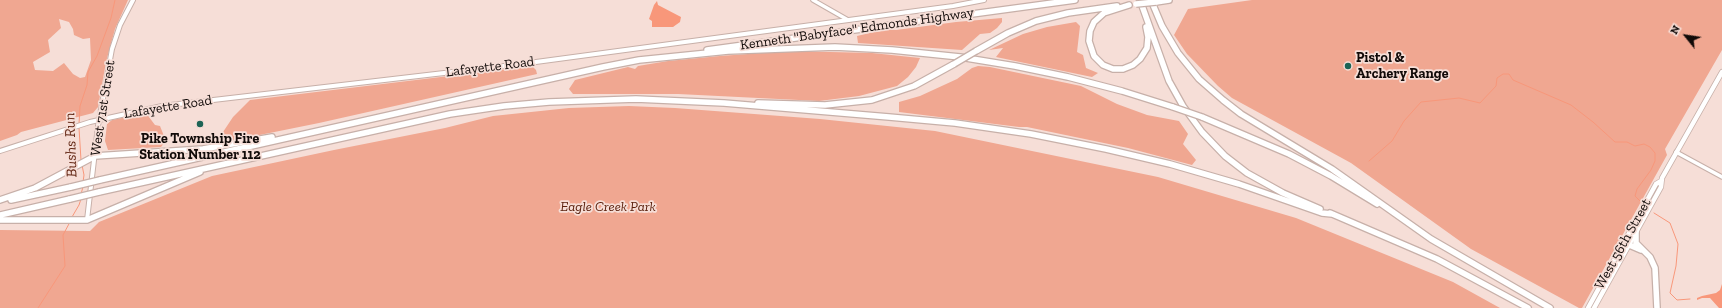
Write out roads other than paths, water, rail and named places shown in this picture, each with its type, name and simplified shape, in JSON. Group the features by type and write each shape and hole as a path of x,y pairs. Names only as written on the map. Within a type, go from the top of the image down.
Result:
{"highway":[{"name":"Kenneth \"Babyface\" Edmonds Highway","path":"639,60 745,44 1075,0"},
{"path":"1138,1 1147,33 1146,51 1140,59 1130,67 1120,69 1110,68 1100,62 1092,53 1089,40 1090,31 1094,22 1101,15 1138,1 1169,0"},
{"path":"1138,1 1169,81 1183,106 1205,136 1229,159 1256,178 1283,193 1432,257 1528,308"},
{"path":"1153,1 1162,26 1178,53 1195,75 1214,93 1241,114 1332,169 1416,229"},
{"path":"0,215 450,114 504,106 603,99 825,105 856,102 882,97 921,83 1016,29 1047,18 1079,11 1129,4"},
{"path":"0,202 639,60 728,51 790,48 865,48 919,52 982,60 1057,74 1122,91 1202,117 1259,140 1318,169 1474,265 1550,308"},
{"path":"724,102 947,122 1053,138 1170,164 1245,186 1322,213 1332,214"},
{"path":"0,202 34,188 95,156 203,149 291,134 312,132"},
{"path":"0,220 87,220 185,178 239,161"},
{"path":"1636,231 1635,242 1652,259 1655,268 1657,308"},
{"path":"1621,246 1629,244 1645,252"}],"main road":[{"name":"West 71st Street","path":"87,220 99,119 115,41 132,0"},
{"name":"Lafayette Road","path":"0,151 99,119 183,103 521,64 953,6 984,0"},
{"name":"West 56th Street","path":"1594,308 1661,187 1661,181 1676,152 1722,72"},
{"name":"West 56th Street","path":"1588,308 1656,184 1661,181"}],"street":[{"path":"813,0 848,20"},
{"path":"1676,152 1722,177"}],"waterway":[{"name":"Bushs Run","path":"79,124 80,106 87,85 88,72 97,56 111,18 115,0"},
{"path":"1369,161 1392,141 1404,121 1421,102 1459,98 1480,103 1496,86 1497,78 1503,74 1509,74 1513,80 1571,105 1615,142 1627,142 1635,146 1644,144 1650,147 1655,153 1655,161 1651,170 1637,189 1635,196 1640,201"},
{"name":"Bushs Run","path":"79,128 81,160"},
{"name":"Bushs Run","path":"82,165 84,175 83,182"},
{"name":"Bushs Run","path":"81,194 83,187"},
{"name":"Bushs Run","path":"72,217 81,199"},
{"path":"1654,213 1670,223 1678,244 1676,266 1670,293 1677,300 1690,299"},
{"name":"Bushs Run","path":"38,308 65,266 63,235 70,222"}],"place":[{"name":"Pistol & Archery Range","path":"1348,66"},
{"name":"Pike Township Fire Station Number 112","path":"200,124"}],"park label":[{"name":"Eagle Creek Park","path":"608,207"}]}
